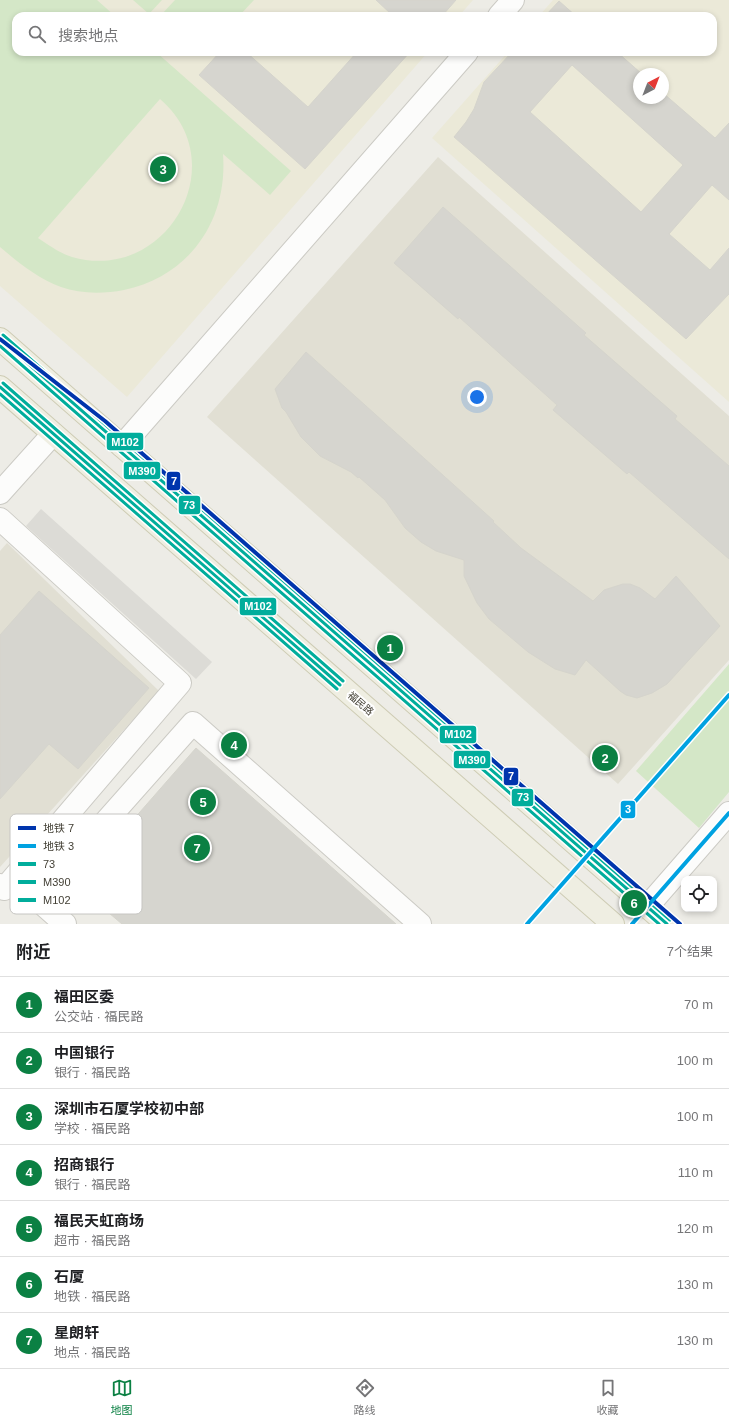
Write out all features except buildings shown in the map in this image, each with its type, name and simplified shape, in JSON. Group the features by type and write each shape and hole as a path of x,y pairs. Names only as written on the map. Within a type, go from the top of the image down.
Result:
{"main road":[{"path":"0,339 667,924"},
{"name":"福民路","path":"0,387 603,921"}],"street":[{"path":"502,12 513,0"},
{"path":"122,446 463,56"},
{"path":"0,493 53,434"},
{"path":"0,519 180,683 68,814"},
{"path":"112,814 192,723 420,924"},
{"path":"647,907 729,812"},
{"path":"0,885 4,889 10,882"},
{"path":"54,914 65,924"}],"shaded area":[{"path":"0,0 473,0 462,12 12,12 12,56 425,56 127,397 0,286"},
{"path":"553,0 729,0 729,402 432,138 504,56 717,56 717,12 542,12"},
{"path":"438,157 729,416 729,660 618,784 207,417"},
{"path":"41,509 212,662 196,679 26,526"},
{"path":"7,543 159,691 48,814 10,814 10,856 0,867 0,551"}],"green space":[{"path":"0,0 97,0 110,12 12,12 12,56 161,56 291,171 270,195 223,154 223,178 219,201 211,222 200,242 186,258 168,272 147,283 124,290 108,292 92,293 76,291 52,283 36,275 0,247","holes":["160,99 182,125 191,154 190,184 180,212 161,236 136,253 106,261 72,257 58,251 38,238"]},
{"path":"133,0 162,0 151,12 147,12"},
{"path":"175,0 254,0 243,12 164,12"},
{"path":"729,664 729,792 699,828 636,771"}],"metro line":[{"name":"7","path":"0,339 105,421 680,924"},
{"name":"3","path":"527,924 729,695"},
{"name":"3","path":"632,924 729,813"}],"transit line":[{"name":"M102","path":"3,335 670,920"},
{"name":"73","path":"0,339 667,924"},
{"name":"M390","path":"0,346 659,924"},
{"name":"M102","path":"3,383 343,681"},
{"name":"73","path":"0,387 340,685"},
{"name":"M390","path":"0,394 337,689"}],"place":[{"name":"深圳市石厦学校初中部","path":"163,169"},
{"name":"福田区委","path":"390,648"},
{"name":"招商银行","path":"234,745"},
{"name":"中国银行","path":"605,758"},
{"name":"福民天虹商场","path":"203,802"},
{"name":"星朗轩","path":"197,848"},
{"name":"石厦","path":"634,903"}]}
